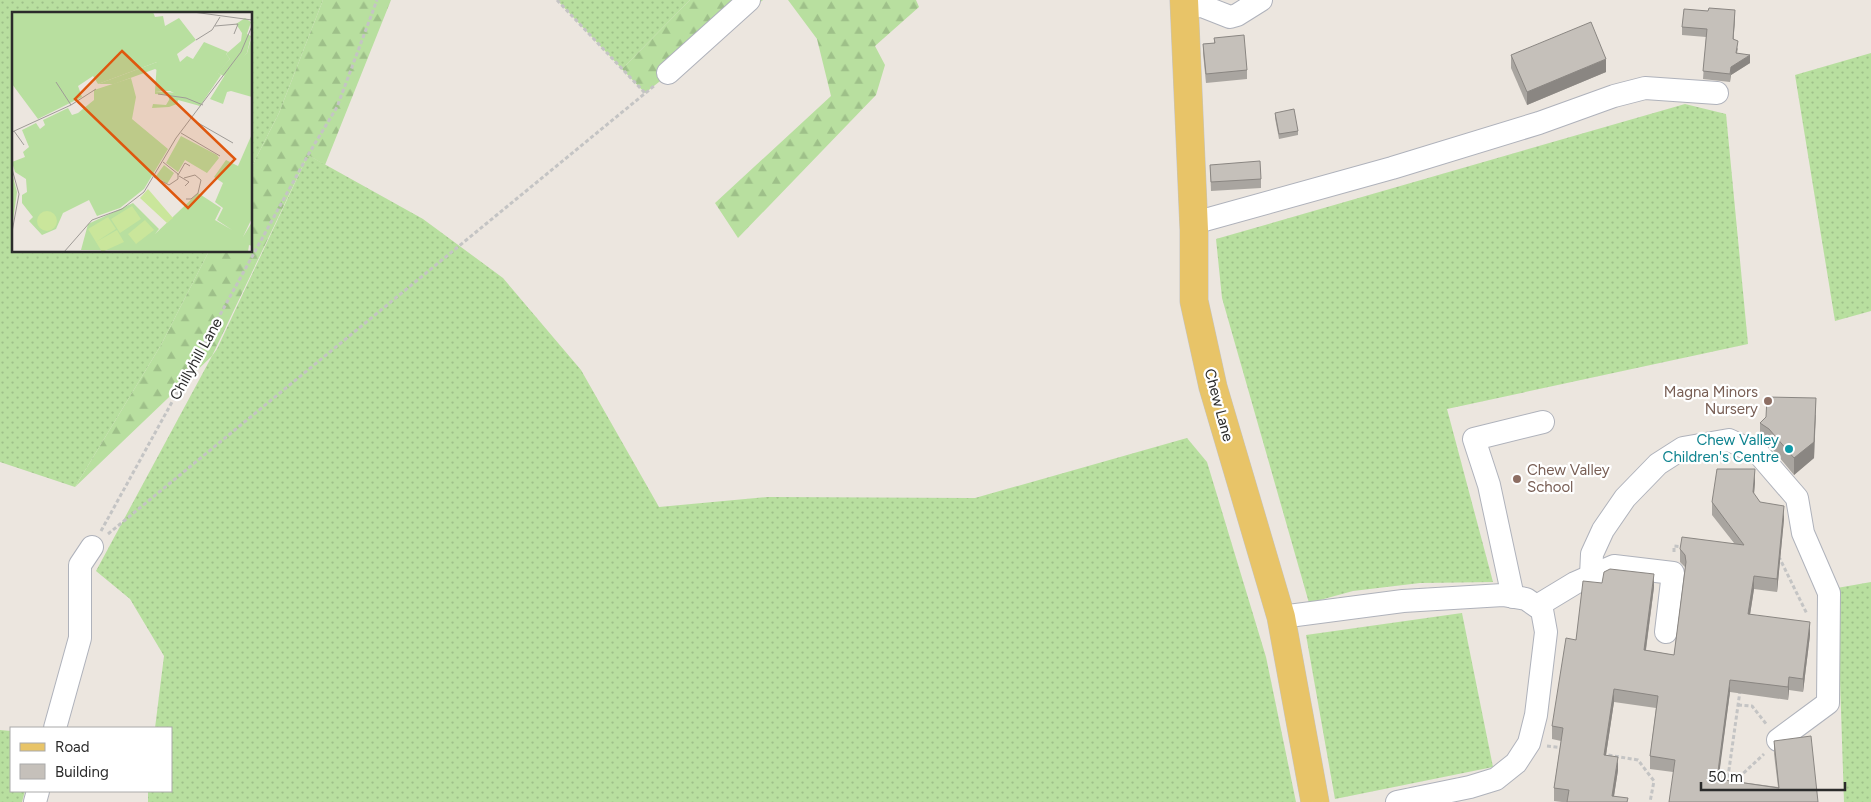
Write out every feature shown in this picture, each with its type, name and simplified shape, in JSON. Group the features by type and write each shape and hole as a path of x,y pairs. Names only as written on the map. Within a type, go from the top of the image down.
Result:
{"main road":[{"name":"Chew Lane","path":"1184,3 1194,223 1194,301 1213,387 1281,617 1315,802"}],"street":[{"path":"668,73 749,0"},
{"path":"1184,3 1202,6 1230,17 1237,15 1261,0"},
{"path":"1194,223 1401,166 1539,123 1614,96 1645,88 1717,93"},
{"path":"1513,596 1489,485 1474,439 1543,422"},
{"path":"1591,576 1592,554 1603,530 1625,498 1658,464 1683,448 1729,440 1759,454 1797,498 1803,533 1829,593 1828,703 1778,740"},
{"path":"55,727 80,638 80,565 92,548"},
{"path":"1536,606 1575,583 1614,566 1673,573 1666,632"},
{"path":"1281,617 1403,601 1504,596 1526,598 1542,610 1546,632 1536,715 1529,743 1516,763 1496,779 1459,796 1397,802"}],"path":[{"name":"Chillyhill Lane","path":"92,548 303,164 337,107 377,0"},
{"path":"558,0 645,93"},
{"path":"92,548 668,73"},
{"path":"1673,573 1674,546 1694,548"},
{"path":"1770,558 1780,559 1809,618"},
{"path":"1727,785 1740,688"},
{"path":"1529,743 1565,749"},
{"path":"1593,753 1638,760 1654,781 1650,802"}],"green space":[{"path":"0,0 323,0 279,113 252,166 252,12 12,12 12,252 208,252 161,345 75,487 0,462"},
{"path":"323,0 391,0 325,165 308,155 212,356 75,487 161,345 208,252 252,252 252,166 279,113"},
{"path":"557,0 690,0 622,69"},
{"path":"690,0 763,0 645,93 622,69"},
{"path":"788,0 916,0 919,7 875,46 885,65 876,95 738,238 715,203 831,96 817,39"},
{"path":"1871,53 1871,311 1835,321 1795,75"},
{"path":"1685,104 1726,114 1748,344 1447,409 1493,582 1420,583 1353,591 1309,603 1222,298 1216,239"},
{"path":"308,155 423,219 503,278 581,370 659,507 768,497 975,498 1187,438 1207,462 1266,657 1296,802 148,802 148,792 172,792 172,727 155,727 164,656 130,599 96,571 217,349"},
{"path":"1871,582 1871,802 1844,802 1837,588"},
{"path":"1462,613 1493,767 1335,799 1306,635"},
{"path":"0,730 10,731 10,792 25,792 22,802 0,802"}],"building":[{"path":"1709,8 1735,10 1733,39 1738,41 1736,53 1750,55 1731,67 1730,74 1703,71 1707,29 1682,27 1684,9 1708,11"},
{"path":"1591,22 1606,59 1527,92 1511,55"},
{"path":"1244,35 1247,70 1206,74 1203,44 1215,43 1214,38"},
{"path":"1294,109 1298,131 1279,134 1275,113"},
{"path":"1260,161 1261,179 1211,182 1210,165"},
{"path":"1767,397 1816,398 1814,442 1794,458 1769,429 1760,423 1766,417"},
{"path":"1717,469 1755,469 1753,492 1760,502 1784,506 1777,579 1754,576 1748,614 1810,622 1803,679 1789,677 1788,687 1730,680 1717,779 1779,788 1774,741 1811,736 1818,802 1669,802 1675,760 1650,756 1658,696 1614,689 1604,755 1618,757 1612,796 1628,798 1627,802 1567,802 1569,790 1554,788 1563,728 1552,726 1566,638 1576,640 1583,581 1602,583 1604,572 1610,569 1654,574 1644,650 1674,655 1686,562 1685,555 1680,549 1682,537 1744,545 1712,502"}],"place":[{"name":"Magna Minors Nursery","path":"1768,401"},
{"name":"Chew Valley Children's Centre","path":"1789,449"},
{"name":"Chew Valley School","path":"1517,479"}]}
